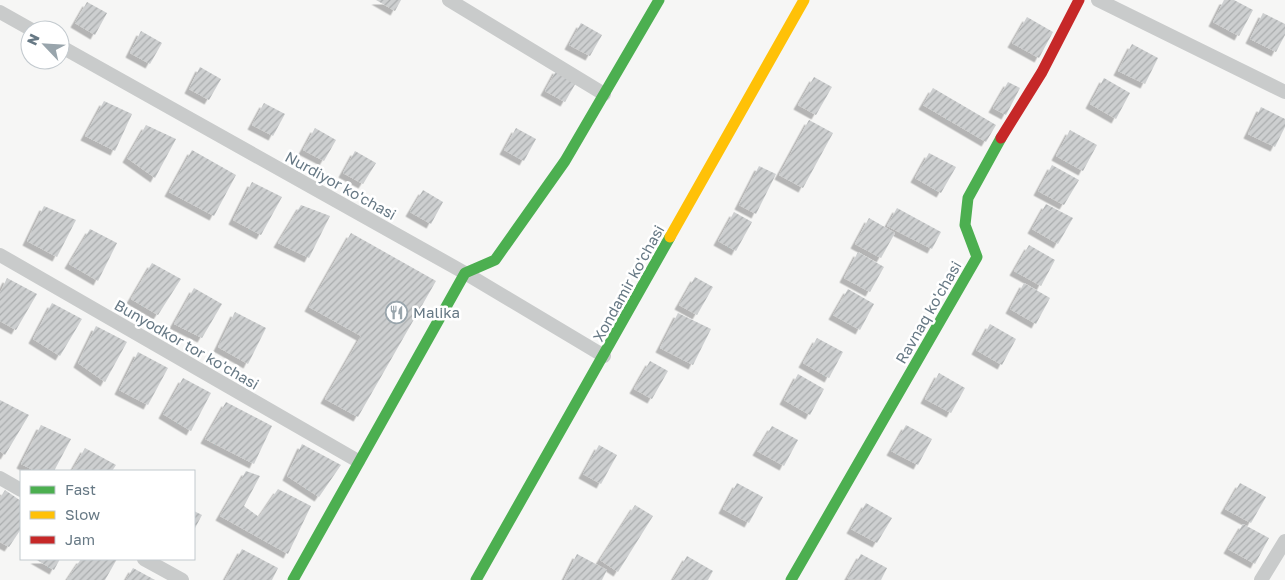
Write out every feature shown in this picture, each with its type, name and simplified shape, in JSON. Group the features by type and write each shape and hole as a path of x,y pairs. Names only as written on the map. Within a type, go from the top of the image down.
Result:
{"street":[{"path":"449,0 604,94"},
{"path":"293,580 465,273 495,260 566,160 659,0"},
{"name":"Xondamir ko'chasi","path":"476,580 804,0"},
{"name":"Ravnaq ko'chasi","path":"791,580 977,257 965,225 968,198 994,149 1042,72 1079,0"},
{"path":"1098,0 1285,92"},
{"path":"0,12 20,23"},
{"name":"Nurdiyor ko'chasi","path":"70,52 465,273 604,356"},
{"name":"Bunyodkor tor ko'chasi","path":"0,255 358,462"},
{"path":"0,478 20,489"},
{"path":"1261,580 1285,541"},
{"path":"146,560 182,580"}],"building":[{"path":"376,0 401,0 395,11"},
{"path":"1224,0 1234,0 1253,10 1239,36 1213,22"},
{"path":"87,2 107,13 95,35 75,23"},
{"path":"1263,13 1285,24 1285,35 1276,52 1250,39"},
{"path":"1027,17 1053,32 1039,58 1012,43"},
{"path":"581,23 602,35 590,56 569,45"},
{"path":"141,31 162,43 150,64 130,53"},
{"path":"1132,44 1158,58 1145,84 1118,71"},
{"path":"200,67 221,79 209,100 189,89"},
{"path":"557,69 577,81 565,102 545,91"},
{"path":"814,77 832,87 816,115 798,105"},
{"path":"1104,78 1130,93 1116,119 1090,104"},
{"path":"1008,82 1020,88 1006,115 993,108"},
{"path":"933,88 996,125 986,142 923,105"},
{"path":"104,101 132,114 115,151 85,136"},
{"path":"264,103 285,114 273,136 252,125"},
{"path":"1261,107 1285,119 1285,127 1275,147 1248,134"},
{"path":"809,120 833,133 803,188 779,175"},
{"path":"146,125 176,139 155,178 127,158"},
{"path":"315,128 336,140 324,161 303,150"},
{"path":"516,128 536,139 524,161 504,150"},
{"path":"1070,130 1097,145 1083,171 1056,156"},
{"path":"192,150 236,175 214,216 169,192"},
{"path":"355,151 376,163 363,184 343,173"},
{"path":"929,153 956,167 941,193 915,178"},
{"path":"1052,165 1079,180 1064,205 1038,191"},
{"path":"759,166 776,174 756,214 739,205"},
{"path":"252,182 282,197 261,235 233,220"},
{"path":"423,190 443,202 431,224 410,212"},
{"path":"1046,204 1073,218 1058,244 1032,229"},
{"path":"301,205 330,216 309,258 278,243"},
{"path":"44,206 76,220 57,257 27,241"},
{"path":"897,208 941,232 932,249 887,226"},
{"path":"734,212 752,222 736,251 718,241"},
{"path":"869,218 895,233 881,258 855,244"},
{"path":"90,229 117,243 98,281 69,264"},
{"path":"351,233 436,281 358,417 325,399 361,336 309,307"},
{"path":"1029,245 1055,260 1041,286 1014,271"},
{"path":"858,252 884,267 870,292 844,278"},
{"path":"152,263 181,279 158,315 131,299"},
{"path":"695,277 713,287 697,315 679,305"},
{"path":"7,278 37,294 16,330 0,321 0,293"},
{"path":"1024,283 1050,298 1036,324 1010,309"},
{"path":"194,288 222,304 202,338 174,324"},
{"path":"848,289 874,304 860,330 833,315"},
{"path":"52,303 82,319 60,356 33,339"},
{"path":"235,312 266,328 248,364 218,347"},
{"path":"678,313 711,329 693,365 660,348"},
{"path":"990,324 1016,339 1002,365 976,350"},
{"path":"96,326 127,342 105,382 78,363"},
{"path":"817,338 843,352 829,378 803,363"},
{"path":"138,352 168,368 148,405 119,390"},
{"path":"650,361 668,371 652,399 634,389"},
{"path":"939,373 965,388 951,413 925,399"},
{"path":"798,374 824,389 810,415 784,400"},
{"path":"183,378 211,393 191,431 163,414"},
{"path":"0,400 29,415 5,455 0,451"},
{"path":"226,402 272,426 254,464 205,439"},
{"path":"41,425 71,439 55,470 33,470 21,464"},
{"path":"906,425 932,439 918,465 891,451"},
{"path":"772,426 798,440 784,466 757,451"},
{"path":"302,444 341,465 319,497 287,476"},
{"path":"599,445 617,455 601,484 583,474"},
{"path":"85,448 116,465 113,470 73,470"},
{"path":"246,471 260,476 244,506 259,517 278,489 311,506 288,554 220,516"},
{"path":"737,483 763,497 749,523 723,509"},
{"path":"1240,483 1266,497 1251,523 1225,509"},
{"path":"5,490 20,500 20,530 9,547 0,542 0,498"},
{"path":"866,503 892,518 877,543 851,529"},
{"path":"635,505 653,516 618,572 600,560"},
{"path":"195,512 202,515 195,528"},
{"path":"1243,524 1269,538 1255,564 1228,549"},
{"path":"242,549 278,568 272,580 225,580"},
{"path":"577,554 607,570 602,580 564,580"},
{"path":"861,554 887,568 881,580 847,579"},
{"path":"687,556 713,571 708,580 673,580"},
{"path":"37,560 59,560 54,570"},
{"path":"80,560 116,560 105,580 67,580"},
{"path":"133,568 155,580 126,580"}],"traffic: fast":[{"path":"293,580 465,273 495,260 565,161 659,0"},
{"path":"791,580 977,257 965,225 968,198 1001,138"},
{"path":"476,580 670,237"}],"traffic: slow":[{"path":"670,237 804,0"}],"traffic: jam":[{"path":"1001,138 1042,72 1079,0"}],"place":[{"name":"Malika","path":"397,312"}]}
